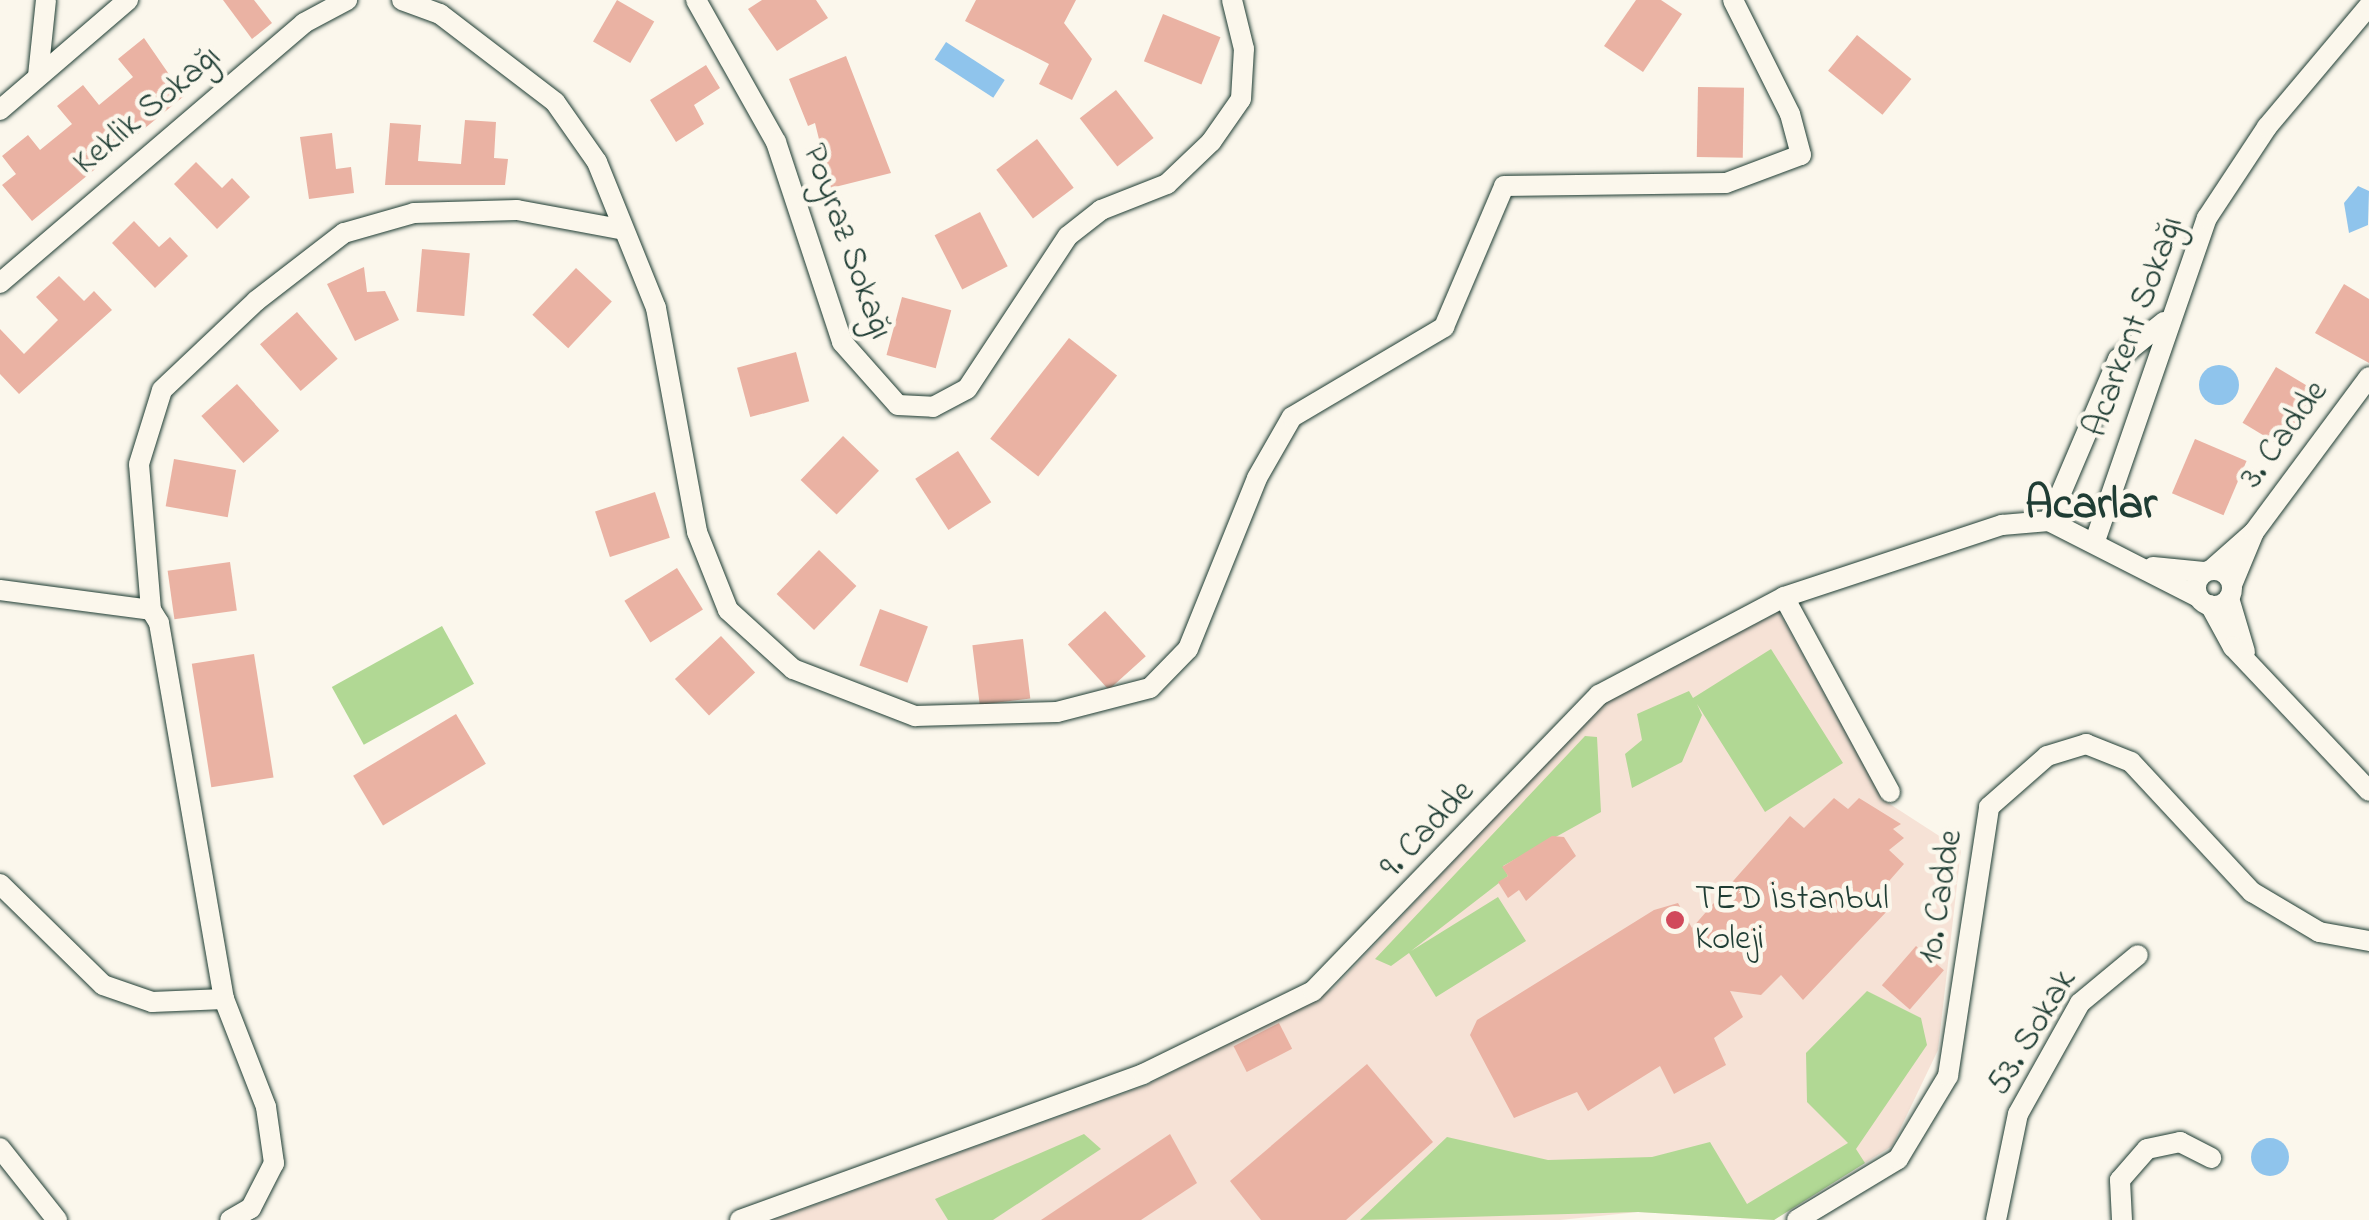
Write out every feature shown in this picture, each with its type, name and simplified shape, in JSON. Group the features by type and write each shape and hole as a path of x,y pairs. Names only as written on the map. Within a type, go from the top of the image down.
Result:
{"street":[{"path":"38,76 46,0"},
{"path":"0,110 128,0"},
{"name":"Keklik Sokağı","path":"0,283 304,22 346,0"},
{"path":"402,0 440,14 556,102 597,162 620,229 656,308 697,532 728,610 793,669 915,716 1057,712 1150,688 1188,649 1257,478 1292,417 1444,327 1504,186 1726,184 1801,155 1733,0"},
{"name":"Poyraz Sokağı","path":"696,0 776,142 842,342 898,405 933,407 967,389 1068,236 1101,210 1167,184 1211,142 1241,99 1244,49 1232,0"},
{"name":"Acarkent Sokağı","path":"2095,541 2164,322 2207,218 2266,127 2369,6"},
{"path":"230,1220 250,1208 274,1162 266,1107 224,999 151,610 139,464 162,390 256,301 344,233 414,212 517,210 620,229"},
{"path":"2049,522 2118,359 2164,322"},
{"name":"3. Cadde","path":"2254,532 2369,377"},
{"name":"9. Cadde","path":"740,1220 1143,1074 1313,990 1598,695 1784,597 2002,525 2049,522 2152,566"},
{"path":"2152,566 2208,571 2254,532"},
{"path":"2217,596 2254,532"},
{"path":"2152,566 2217,596"},
{"path":"2208,571 2245,652 2369,790"},
{"path":"2208,571 2217,596"},
{"path":"0,590 151,610"},
{"path":"1784,597 1890,792"},
{"name":"10. Cadde","path":"1798,1220 1898,1159 1948,1076 1989,807 2047,756 2086,744 2132,762 2252,892 2318,932 2369,942"},
{"path":"0,884 103,985 152,1002 224,999"},
{"name":"53. Sokak","path":"1996,1220 2018,1114 2080,1003 2138,955"},
{"path":"2122,1220 2120,1180 2147,1149 2180,1142 2210,1158"},
{"path":"0,1148 57,1220"}],"shaded area":[{"name":"TED İstanbul Koleji","path":"1779,612 1882,799 1961,850 1938,1050 1892,1146 1774,1220 1638,1212 1560,1220 773,1220 1147,1085 1333,989 1604,702"}],"green space":[{"path":"442,626 474,684 364,745 332,687"},
{"path":"1771,649 1843,763 1765,812 1697,704 1702,715 1682,762 1632,788 1625,754 1642,740 1637,714 1689,691 1693,698"},
{"path":"1585,736 1597,737 1601,812 1503,866 1508,876 1411,951 1498,897 1526,941 1436,997 1409,953 1391,966 1375,959"},
{"path":"1867,991 1921,1018 1927,1045 1856,1149 1865,1163 1774,1220 1638,1212 1360,1220 1447,1137 1548,1160 1652,1157 1710,1142 1747,1204 1848,1143 1807,1102 1806,1053"},
{"path":"1084,1134 1101,1149 993,1220 948,1220 935,1199"}],"water":[{"path":"946,42 1005,80 993,98 935,60"},
{"path":"2358,186 2369,191 2368,225 2349,233 2344,203"},
{"path":"2219,365 2233,371 2239,385 2233,399 2219,405 2205,399 2199,385 2205,371"},
{"path":"2270,1138 2284,1143 2289,1157 2284,1171 2270,1176 2256,1171 2251,1157 2256,1143"}],"building":[{"path":"223,0 254,0 272,23 252,39"},
{"path":"617,0 654,22 630,63 593,42"},
{"path":"762,0 816,0 828,18 777,51 748,9"},
{"path":"976,0 1076,0 1064,23 1092,59 1072,100 1039,84 1049,64 965,21"},
{"path":"1636,0 1661,0 1682,14 1643,72 1604,46"},
{"path":"1163,14 1220,37 1201,85 1144,61"},
{"path":"1857,35 1911,79 1882,115 1828,71"},
{"path":"144,38 184,96 32,221 2,185 16,174 2,156 28,135 40,150 72,124 57,106 83,85 99,105 133,77 118,59"},
{"path":"846,56 891,173 831,188 815,123 808,126 789,79"},
{"path":"706,65 720,88 694,105 704,124 676,142 650,100"},
{"path":"1698,87 1744,88 1743,158 1697,157"},
{"path":"1116,90 1154,138 1117,166 1080,118"},
{"path":"465,120 496,122 494,158 508,159 505,185 385,185 390,123 421,125 418,161 461,164"},
{"path":"332,133 336,169 351,167 354,193 309,199 300,137"},
{"path":"1037,139 1074,188 1033,218 996,170"},
{"path":"196,162 222,188 232,178 250,197 217,229 174,184"},
{"path":"980,212 1008,266 962,290 935,235"},
{"path":"134,221 159,247 170,237 188,256 155,288 112,243"},
{"path":"422,249 470,253 464,316 417,312"},
{"path":"364,267 367,292 385,291 399,320 355,341 327,284"},
{"path":"576,268 612,301 568,348 532,315"},
{"path":"59,276 84,301 94,291 112,310 19,394 0,374 0,329 24,354 58,320 36,297"},
{"path":"2344,284 2369,299 2369,363 2315,333"},
{"path":"902,297 951,310 936,368 886,355"},
{"path":"297,312 338,359 301,391 260,344"},
{"path":"1069,338 1117,376 1038,476 990,439"},
{"path":"796,352 809,401 750,417 737,368"},
{"path":"2276,367 2315,390 2281,446 2243,423"},
{"path":"237,384 279,431 243,463 201,416"},
{"path":"843,436 879,471 837,515 801,480"},
{"path":"2195,439 2247,461 2223,515 2172,493"},
{"path":"958,451 991,502 948,530 915,479"},
{"path":"174,459 236,470 228,517 166,506"},
{"path":"655,492 670,538 610,557 595,511"},
{"path":"819,550 856,586 814,630 777,594"},
{"path":"230,562 237,611 174,619 168,571"},
{"path":"677,568 703,610 650,642 624,601"},
{"path":"880,609 928,626 907,683 859,665"},
{"path":"1105,611 1146,656 1109,690 1068,644"},
{"path":"721,636 755,673 709,716 675,679"},
{"path":"1023,639 1030,699 980,705 972,645"},
{"path":"254,654 274,777 211,787 192,664"},
{"path":"456,714 486,764 383,826 353,776"},
{"path":"1834,798 1848,809 1859,798 1901,824 1893,829 1904,838 1889,850 1904,864 1875,897 1889,909 1803,1000 1781,975 1761,995 1730,991 1743,1017 1714,1038 1726,1065 1674,1094 1660,1066 1588,1111 1577,1092 1514,1118 1470,1035 1477,1020 1654,910 1678,903 1692,928 1790,816 1804,828"},
{"path":"1552,836 1564,837 1576,856 1526,901 1519,890 1508,898 1498,882 1508,876 1502,867"},
{"path":"1916,946 1944,970 1910,1010 1882,985"},
{"path":"1279,1023 1292,1049 1247,1072 1234,1046"},
{"path":"1367,1064 1433,1142 1346,1220 1261,1220 1230,1181"},
{"path":"1170,1134 1197,1183 1141,1220 1041,1220"}],"place":[{"name":"TED İstanbul Koleji","path":"1675,920"}],"district":[{"name":"Acarlar","path":"2091,507"}]}
